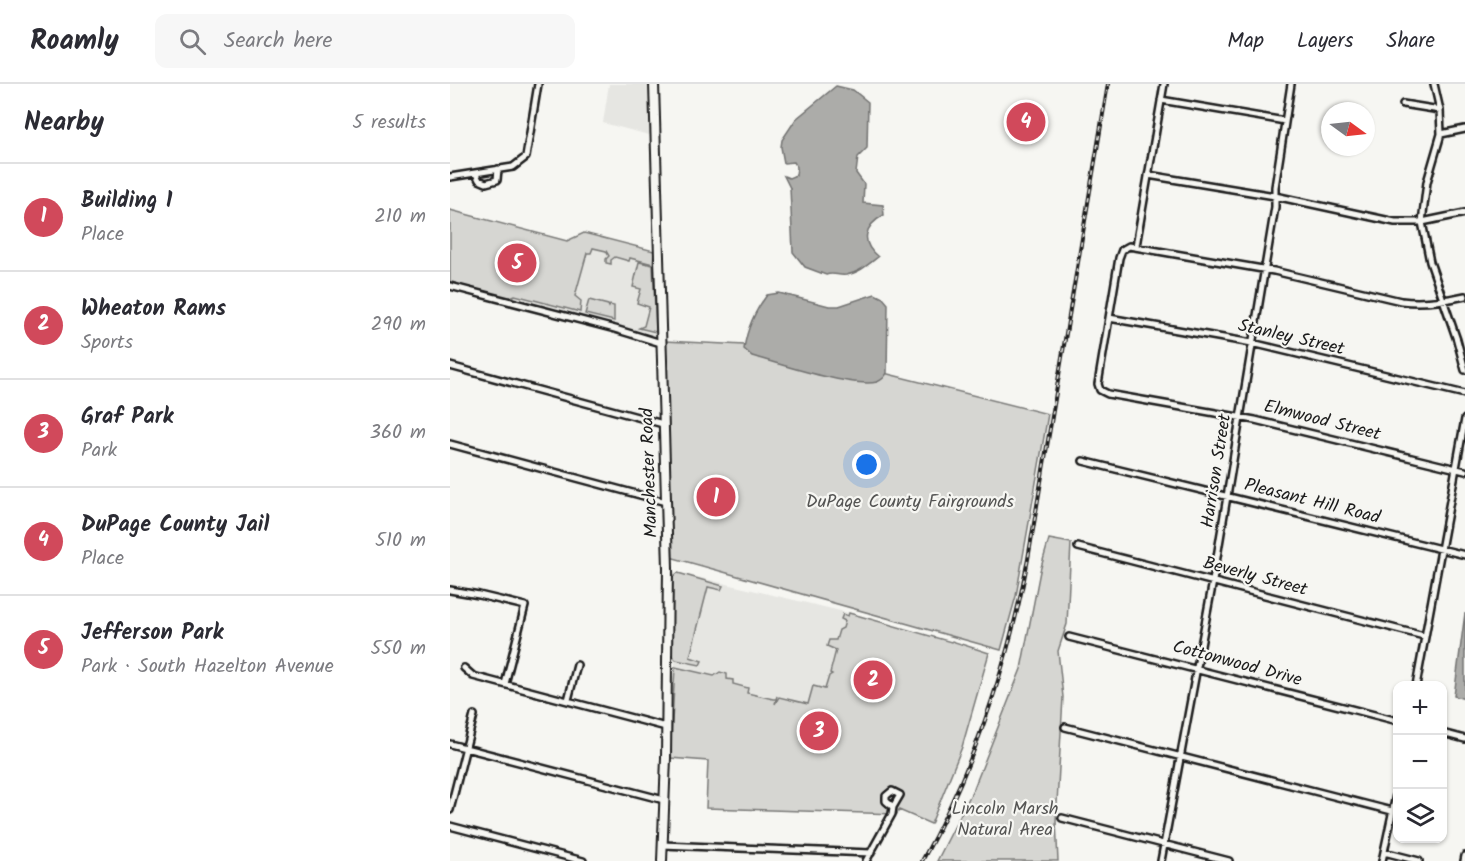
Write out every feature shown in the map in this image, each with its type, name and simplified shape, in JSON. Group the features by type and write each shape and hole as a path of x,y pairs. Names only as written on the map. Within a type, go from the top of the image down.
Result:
{"street":[{"path":"450,177 498,170 513,166 526,157 538,84"},
{"name":"Manchester Road","path":"654,84 668,585 662,861"},
{"path":"1136,246 1164,84"},
{"name":"Harrison Street","path":"1161,861 1228,496 1275,207 1291,84"},
{"path":"1434,84 1440,110 1441,134 1427,182 1422,222 1428,256 1465,370"},
{"path":"1161,100 1285,121"},
{"path":"1403,104 1440,110"},
{"path":"1441,134 1465,129"},
{"path":"476,174 479,180 486,183 497,180 498,170"},
{"path":"1148,175 1275,196 1378,220 1404,223 1422,222 1465,213"},
{"path":"1109,318 1122,250 1129,246 1265,270 1401,301 1443,302 1465,296"},
{"path":"450,286 661,343"},
{"name":"Stanley Street","path":"1109,318 1252,343 1465,394"},
{"name":"Elmwood Street","path":"1109,318 1098,380 1100,390 1116,396 1241,417 1465,471"},
{"path":"450,366 663,424"},
{"path":"1417,681 1465,419"},
{"path":"450,444 666,502"},
{"name":"Pleasant Hill Road","path":"1083,461 1465,555"},
{"name":"Beverly Street","path":"1078,547 1424,636"},
{"path":"450,590 525,606 505,684"},
{"name":"Cottonwood Drive","path":"1069,637 1393,721"},
{"path":"568,700 577,665"},
{"path":"464,668 473,675 666,728"},
{"path":"450,810 474,715"},
{"path":"1065,727 1392,811"},
{"path":"1447,734 1465,739"},
{"path":"450,744 664,801"},
{"path":"1382,861 1397,789"},
{"path":"866,861 894,807"},
{"path":"1062,818 1229,861"},
{"path":"450,826 583,861"},
{"path":"663,845 871,853"},
{"path":"1384,852 1419,861"},
{"path":"1464,861 1465,856"}],"shaded area":[{"path":"609,84 652,84 653,136 603,123"},
{"path":"836,86 853,90 868,102 867,148 858,157 856,173 864,184 863,203 883,205 884,215 872,224 867,234 869,246 878,257 851,274 826,275 805,267 793,252 790,188 784,176 789,178 796,175 797,167 794,162 784,163 781,147 782,140 796,119"},
{"path":"450,210 657,265 659,339 450,283"},
{"path":"779,293 829,306 839,306 875,294 883,298 888,304 887,373 885,376 877,382 851,382 752,356 744,349 752,320 767,295"},
{"path":"672,571 849,613 989,653 962,747 931,824 899,810 897,814 706,808 708,761 670,758 675,667"},
{"path":"1465,613 1465,699 1454,696"}],"green space":[{"path":"450,210 567,241 584,233 654,251 653,264 615,257 611,260 611,264 606,263 609,256 606,251 593,248 591,253 587,253 575,296 581,301 580,312 515,295 508,298 450,283"},
{"path":"639,262 653,265 656,332 639,328 644,326 649,307 637,303 641,289 633,287"},
{"path":"589,300 609,307 614,306 614,321 585,314"},
{"name":"DuPage County Fairgrounds","path":"664,341 745,345 880,372 1048,414 1016,596 1001,650 670,557"},
{"name":"Lincoln Marsh Natural Area","path":"1049,539 1071,543 1067,624 1058,651 1063,697 1056,821 1058,861 937,861 974,788 1021,669 1040,571"},
{"path":"678,573 723,586 721,590 708,587 690,657 702,661 700,665 676,660 672,656 672,577"},
{"path":"849,613 989,653 962,747 931,824 899,810 897,814 706,808 708,761 670,758 675,667 714,676 720,672 727,674 727,679 733,680 733,684 748,688 747,693 773,699 777,696 775,704 779,697 808,704 813,686 825,689 829,676 832,674 830,673 836,650 827,646 829,640 836,640 839,630 843,628 845,621 841,619 843,614 848,616"}],"railway":[{"path":"922,861 958,789 973,752 999,676 1020,599 1108,84"}],"place":[{"name":"DuPage County Jail","path":"1026,122"},
{"name":"Jefferson Park","path":"517,263"},
{"name":"Building 1","path":"716,497"},
{"name":"Wheaton Rams","path":"873,680"},
{"name":"Graf Park","path":"819,731"}]}
